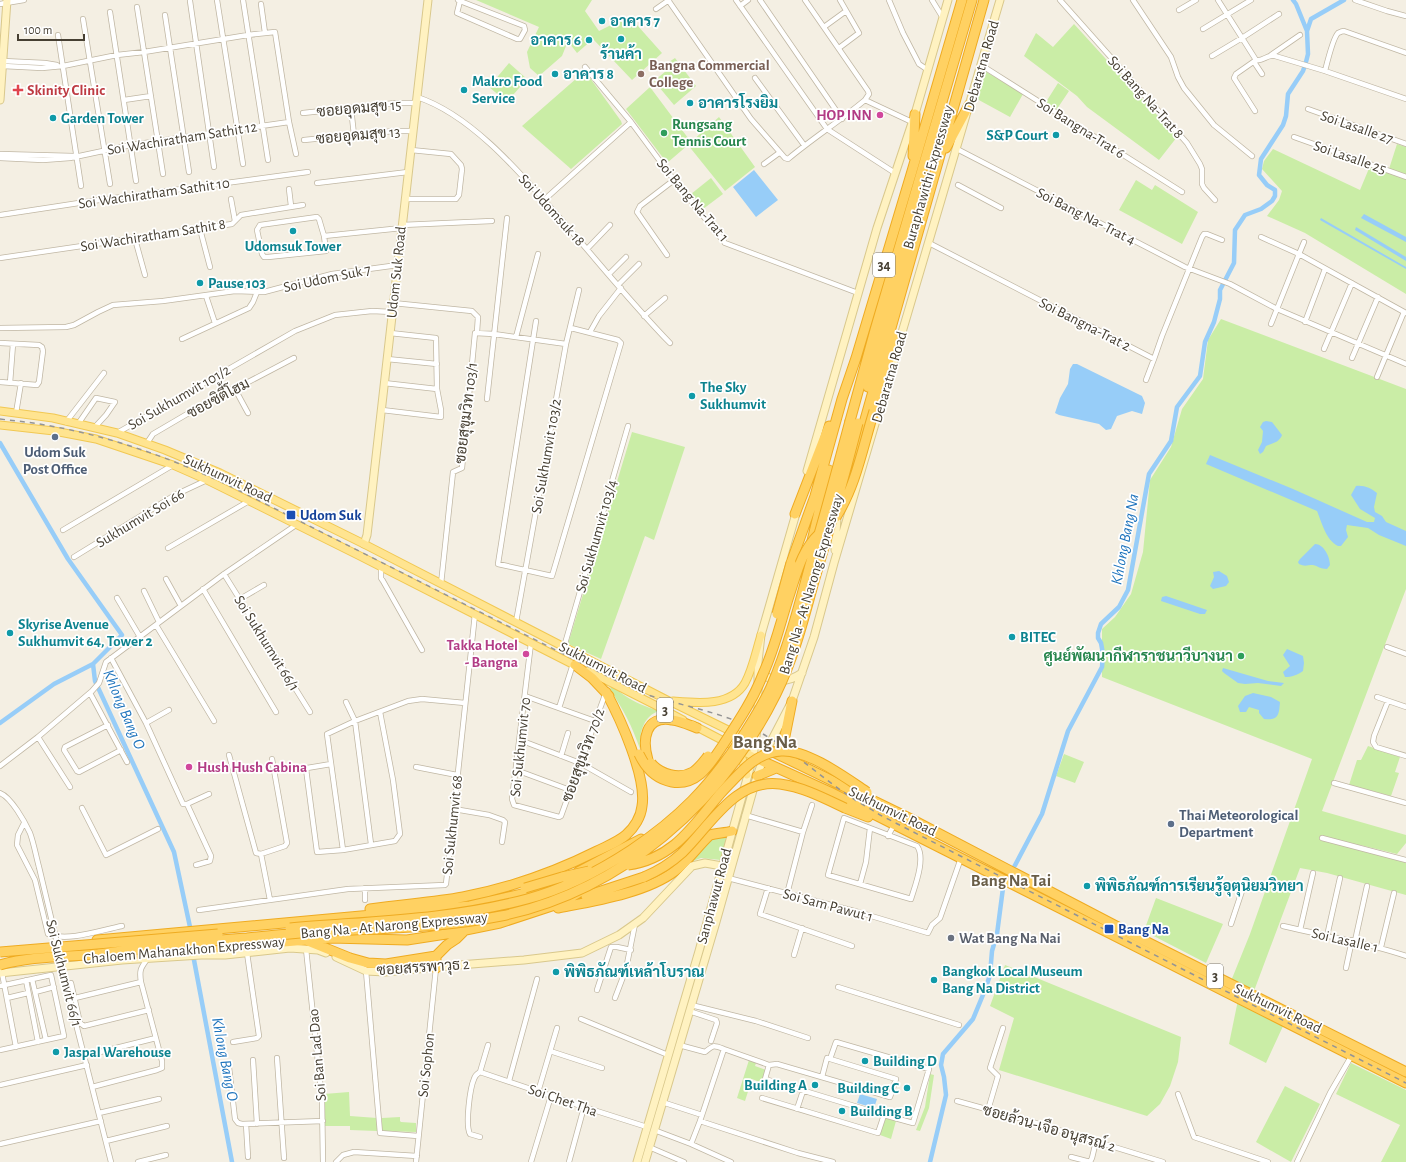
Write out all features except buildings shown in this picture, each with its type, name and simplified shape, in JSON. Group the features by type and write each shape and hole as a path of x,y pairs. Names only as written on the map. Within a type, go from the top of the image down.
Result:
{"highway":[{"name":"34","path":"856,358 962,0"},
{"name":"Buraphawithi Expressway","path":"854,422 873,337 972,0"},
{"name":"Buraphawithi Expressway","path":"854,422 883,332 979,0"},
{"name":"Debaratna Road","path":"899,300 984,0"},
{"path":"938,163 969,105"},
{"path":"912,172 913,118"},
{"path":"893,363 899,300"},
{"path":"561,903 611,876 649,852 694,814 738,764 763,726 780,694 803,632 899,300"},
{"path":"572,663 592,678 615,701 625,717 643,762 653,774 666,781 682,782 696,778 702,773 748,707 764,674 800,561 810,542 834,520 844,505 850,490 896,336"},
{"path":"697,728 673,720 662,719 654,722 648,728 645,739 645,749 648,760 655,768 676,776 694,772 724,736 747,697 762,663 792,563 816,496 842,399 856,358"},
{"path":"439,909 470,906 526,893 561,881 641,839 662,825 685,805 707,781 725,757 749,719 766,686 788,627 806,562 856,358"},
{"path":"796,514 826,435 842,399"},
{"name":"Bang Na - At Narong Expressway","path":"0,952 427,918 472,911 529,899 566,886 622,856 671,820 689,804 709,782 753,721 767,695 783,657 792,629 835,479 854,422"},
{"name":"Bang Na - At Narong Expressway","path":"0,967 15,961 95,954 225,939 330,931 386,929 474,920 518,912 568,895 597,881 627,862 673,830 694,810 734,762 760,725 784,674 800,631 832,520 854,422"},
{"path":"325,919 372,909 433,902 498,889 544,875 589,855 627,835 635,824 640,813 643,801 642,786 622,724 606,692"},
{"path":"781,756 792,701"},
{"name":"Sukhumvit Road","path":"767,749 909,818 1139,938 1406,1072"},
{"path":"439,909 525,888 582,872 632,864 653,858 667,851 682,839 751,762 770,753 782,751 801,754 818,761 909,818"},
{"name":"Sukhumvit Road","path":"757,759 830,792 1406,1083"},
{"path":"752,775 776,768"},
{"path":"532,913 644,877 654,872 672,861 727,804 747,789 758,785 769,783 800,788 859,814 891,824"},
{"path":"532,913 642,888 664,879 677,869 710,835 717,833 731,834"},
{"name":"Chaloem Mahanakhon Expressway","path":"0,949 439,909"},
{"name":"Chaloem Mahanakhon Expressway","path":"0,967 138,954 304,944 331,938 407,940 464,931 500,923 532,913"},
{"path":"304,944 317,944 338,954 368,963 386,964 436,956 446,945 456,939 464,931"},
{"path":"436,956 436,968"}],"main road":[{"name":"Udom Suk Road","path":"364,544 367,535 382,410 428,0"},
{"name":"34","path":"755,744 758,714 758,662 761,635 877,228 928,70 948,0"},
{"name":"Debaratna Road","path":"767,749 792,701 814,637 834,563 957,149 999,0"},
{"path":"0,100 5,2"},
{"name":"Sukhumvit Road","path":"0,412 16,413 78,424 117,433 147,443 220,473 364,544 669,701 767,749"},
{"name":"Sukhumvit Road","path":"0,425 54,431 96,439 173,464 381,566 648,701 757,759"},
{"path":"834,563 837,517"},
{"path":"358,555 364,544"},
{"path":"475,614 479,604"},
{"path":"669,701 699,703 720,701 734,695 744,684 751,670 761,635"},
{"path":"758,662 763,674 770,679 778,681 789,680 802,673"},
{"name":"Sanphawut Road","path":"645,1162 690,1008 722,866 743,792 752,775 757,759 755,744"},
{"name":"Sanphawut Road","path":"757,759 767,749"},
{"path":"740,750 752,775"},
{"name":"Sanphawut Road","path":"637,1162 668,1055 728,878 751,794 752,775"},
{"path":"731,834 739,827 745,818"},
{"path":"731,834 731,836 736,835 739,839"},
{"name":"ซอยสรรพาวุธ 2","path":"0,967 247,953 290,948 304,944 366,971 385,972 524,960 582,953 620,935 643,918 692,866 705,863 722,866"},
{"path":"647,1127 654,1130"}],"street":[{"path":"5,2 24,0"},
{"path":"217,0 243,164"},
{"path":"243,0 268,160"},
{"path":"459,0 524,26 525,30 522,38 516,39 457,13 459,0"},
{"path":"656,9 668,0 751,119 779,153 788,159 804,145 842,119 865,100 869,94 805,0"},
{"path":"736,0 827,129 895,173"},
{"path":"740,6 748,0"},
{"path":"760,0 842,119"},
{"path":"839,48 859,33 840,0"},
{"path":"889,0 903,33 919,64 928,70"},
{"path":"932,0 943,18"},
{"name":"Soi Bang Na-Trat 8","path":"1060,0 1187,143 1202,169 1202,184 1215,200"},
{"path":"1134,0 1172,61 1184,88 1214,125 1252,156"},
{"path":"1179,10 1196,0"},
{"path":"1218,0 1242,38 1262,74"},
{"path":"1203,29 1251,0"},
{"path":"1355,0 1387,12 1406,16"},
{"path":"190,1 214,167"},
{"path":"261,4 265,33"},
{"path":"137,7 163,174"},
{"path":"824,27 846,11"},
{"path":"110,12 136,181"},
{"path":"1212,56 1278,14"},
{"path":"165,15 189,172"},
{"path":"83,19 110,184"},
{"path":"1325,71 1337,34 1344,31 1406,52"},
{"path":"3,63 42,68 63,66 117,55 273,32 275,33 289,122 296,154"},
{"path":"58,35 81,186"},
{"path":"1255,111 1234,78 1236,74 1255,61 1259,61 1271,55 1300,35"},
{"path":"1271,55 1325,71 1406,99"},
{"name":"Soi Bangna-Trat 6","path":"981,64 1182,192"},
{"name":"Soi Bang Na-Trat 1","path":"585,67 631,122 674,180 725,243 858,293"},
{"path":"755,78 804,145"},
{"path":"124,100 151,96"},
{"name":"ซอยอุดมสุข 15","path":"303,113 416,100"},
{"name":"Soi Udomsuk 18","path":"416,100 424,100 452,115 476,131 544,200 620,286 644,316 670,343"},
{"path":"865,100 913,118"},
{"path":"351,108 354,135"},
{"name":"Soi Lasalle 27","path":"1308,110 1406,144"},
{"name":"Soi Wachiratham Sathit 12","path":"0,158 43,160 70,158 104,150 289,122"},
{"path":"544,200 631,122"},
{"name":"ซอยอุดมสุข 13","path":"304,140 394,131 413,131"},
{"name":"Soi Lasalle 25","path":"1294,137 1406,177"},
{"name":"Soi Bang Na- Trat 4","path":"957,149 1190,269 1230,284 1305,322 1406,364"},
{"path":"405,199 456,198 459,195 462,169 461,164 451,154 411,150"},
{"path":"764,164 779,153"},
{"name":"Soi Wachiratham Sathit 12","path":"0,154 76,156"},
{"name":"Soi Wachiratham Sathit 10","path":"0,215 308,172"},
{"path":"317,183 408,172"},
{"path":"667,255 637,212 640,206 674,180"},
{"path":"958,185 1001,208"},
{"path":"289,190 291,206"},
{"path":"231,199 235,220"},
{"name":"Soi Wachiratham Sathit 8","path":"0,258 232,224 241,215 302,205"},
{"path":"317,217 324,236 327,249 324,252 264,257 257,230 260,225 317,217"},
{"path":"487,399 507,218"},
{"path":"324,236 402,226 492,221"},
{"path":"587,249 610,225"},
{"path":"200,229 210,267"},
{"path":"1146,380 1162,336 1204,234 1222,240"},
{"path":"1261,237 1300,254 1405,312 1377,377"},
{"path":"135,239 145,275"},
{"path":"1271,324 1304,242"},
{"name":"Soi Bangna-Trat 2","path":"929,243 1154,359"},
{"path":"516,337 538,254"},
{"path":"609,274 626,257"},
{"path":"590,332 599,316 620,286 639,264"},
{"name":"Soi Udom Suk 7","path":"0,328 66,327 74,325 113,305 163,302 235,291 264,292 332,274 398,265"},
{"path":"1305,322 1325,269"},
{"path":"1324,349 1352,283"},
{"name":"Soi Sukhumvit 103/2","path":"516,622 566,344 579,290"},
{"path":"182,339 248,308 253,302 257,292"},
{"path":"206,296 215,323"},
{"path":"1352,358 1378,297"},
{"path":"644,316 665,298"},
{"path":"393,303 472,311 476,313 478,317 476,332 566,344"},
{"name":"Soi Sukhumvit 101/2","path":"117,433 295,331 335,315 372,311 392,312"},
{"path":"536,321 498,564 552,576 621,343 618,340 571,328"},
{"name":"ซอยสุขุมวิท 103/1","path":"441,584 453,472 462,468 476,332"},
{"path":"382,410 441,417 437,389 436,338 390,333"},
{"path":"0,343 39,346 42,347 43,351 39,382 37,385 0,382"},
{"path":"10,383 13,344"},
{"name":"ซอยซิตี้โฮม","path":"147,443 153,434 228,390 235,389 294,358"},
{"path":"387,359 437,364"},
{"path":"66,422 104,373"},
{"path":"384,383 437,389"},
{"path":"16,413 20,384"},
{"path":"235,389 248,413"},
{"path":"78,424 96,398 115,402 94,428"},
{"name":"Soi Sukhumvit 103/4","path":"564,647 628,426"},
{"path":"63,530 173,464"},
{"name":"Sukhumvit Soi 66","path":"74,557 175,495 207,480"},
{"path":"168,548 249,501"},
{"path":"0,766 38,737 91,692 99,683 106,662 203,589 296,525"},
{"path":"381,566 381,578 422,650"},
{"name":"Soi Sukhumvit 66/1","path":"224,574 310,712"},
{"path":"166,579 181,606"},
{"path":"240,599 264,585"},
{"path":"203,589 276,712"},
{"path":"144,591 157,624 214,721"},
{"path":"117,598 140,637"},
{"name":"Soi Sukhumvit 68","path":"199,910 303,895 365,888 446,884 475,614"},
{"name":"Soi Sukhumvit 70","path":"531,643 512,799 514,805 559,817"},
{"path":"1387,647 1406,654"},
{"path":"111,658 146,723 183,804 187,804 211,856 210,861 196,865"},
{"path":"559,708 572,663"},
{"path":"91,692 127,762"},
{"name":"ซอยสุขุมวิท 70/2","path":"559,817 561,816 606,692"},
{"path":"525,696 596,721"},
{"path":"1377,697 1406,707"},
{"path":"343,850 327,734 354,721 408,701 414,700 465,703"},
{"path":"1388,701 1373,742 1376,747 1406,756"},
{"path":"346,702 354,721 371,844"},
{"path":"146,723 169,710"},
{"path":"331,764 306,769 316,851 343,850 395,841 400,834 393,780 380,712"},
{"path":"108,725 65,747 64,750 76,771 79,772 121,750"},
{"path":"561,756 568,734"},
{"path":"38,737 70,788"},
{"path":"520,740 580,764 631,792"},
{"path":"229,755 256,853 261,854 285,846 287,843 272,759"},
{"path":"416,767 457,775"},
{"path":"516,770 570,790"},
{"path":"1334,783 1406,803"},
{"name":"Soi Sukhumvit 66/1","path":"0,793 4,795 13,805 29,833 111,1162"},
{"path":"187,804 209,794"},
{"path":"787,894 803,832 812,805"},
{"path":"82,808 106,855 158,829"},
{"path":"454,809 504,820 502,842"},
{"path":"745,818 803,832"},
{"path":"844,818 888,836 917,846 920,850 921,858 918,875 911,899 828,875 844,818"},
{"path":"24,823 18,835 17,845 35,880 48,934 58,937 79,935 122,926"},
{"path":"888,836 891,824"},
{"path":"860,884 866,862 870,828"},
{"path":"1322,838 1406,860"},
{"path":"920,850 926,841"},
{"path":"261,854 270,900"},
{"name":"Soi Sam Pawut 1","path":"728,878 858,912 928,933 932,925 940,918 960,858"},
{"path":"1300,930 1313,873"},
{"path":"1327,936 1340,878"},
{"path":"1346,968 1367,886"},
{"path":"365,888 365,900"},
{"path":"768,888 760,914 852,946"},
{"path":"1231,924 1243,888"},
{"path":"1381,947 1394,893"},
{"path":"615,998 626,969 635,924"},
{"name":"Soi Lasalle 1","path":"1283,926 1381,947 1406,956"},
{"path":"794,955 802,928"},
{"name":"Soi Ban Lad Dao","path":"304,944 323,1121 323,1162"},
{"path":"597,990 611,947 617,946 631,950"},
{"path":"233,1042 257,1038 259,1036 247,953"},
{"path":"92,1087 162,1068 162,1061 141,982 140,973 148,958"},
{"path":"0,967 2,985 7,998 16,1047"},
{"name":"Soi Sophon","path":"416,1162 436,968"},
{"path":"366,971 380,1133 418,1136"},
{"path":"0,1050 64,1036 51,975 2,985"},
{"path":"32,979 46,1040"},
{"path":"509,1081 537,979"},
{"path":"26,980 38,1042"},
{"path":"74,998 141,982"},
{"path":"71,983 80,1023 84,1026 149,1010"},
{"path":"35,992 54,987"},
{"path":"838,987 959,1025"},
{"path":"7,998 28,993"},
{"path":"690,1008 756,1021 808,1038"},
{"path":"690,1008 716,1020 717,1023 711,1041"},
{"path":"581,1019 668,1055"},
{"path":"538,1092 557,1028"},
{"path":"988,1110 998,1076 990,1068 1003,1028"},
{"path":"84,1056 156,1038"},
{"path":"769,1065 765,1079 912,1123 929,1070 836,1042 830,1059"},
{"path":"480,1137 470,1134 468,1125 469,1104 473,1079 476,1074 480,1072 488,1045"},
{"path":"679,1045 705,1052 710,1047 714,1046 769,1065 777,1064 890,1097 896,1079 827,1058 822,1077"},
{"path":"1297,1162 1330,1092 1356,1046"},
{"path":"691,1144 724,1049"},
{"path":"550,1051 602,1068"},
{"path":"277,1058 284,1158"},
{"path":"253,1060 257,1124"},
{"path":"0,1085 87,1065"},
{"path":"229,1067 235,1120 239,1124 323,1121"},
{"name":"Soi Chet Tha","path":"480,1072 647,1127"},
{"path":"797,1108 802,1090"},
{"path":"1178,1094 1194,1136 1268,1162"},
{"path":"531,1162 551,1096"},
{"path":"762,1098 878,1133 884,1115"},
{"path":"99,1113 159,1099"},
{"name":"ซอยล้วน-เจือ อนุสรณ์ 2","path":"957,1101 1163,1162"},
{"path":"662,1102 702,1115"},
{"path":"569,1162 584,1107"},
{"path":"700,1120 798,1153 832,1162"},
{"path":"0,1144 101,1121"},
{"path":"246,1124 248,1158"},
{"path":"106,1140 167,1126"},
{"path":"654,1130 691,1144 731,1162"},
{"path":"1071,1157 1090,1162 1096,1141"},
{"path":"649,1147 684,1162"},
{"path":"336,1162 343,1155 354,1152 417,1156"},
{"path":"138,1162 166,1155"}],"green space":[{"path":"476,0 592,0 585,11 599,31 629,16 662,53 632,80 593,39 577,53 570,44 566,46 562,56 539,76 530,68 527,52 539,27"},
{"path":"1074,24 1177,137 1159,160 1087,107 1077,96 1024,56 1036,33 1053,47"},
{"path":"675,58 696,86 674,105 654,81 672,66 669,62"},
{"path":"509,63 527,79 507,102 489,87"},
{"path":"585,71 622,124 571,169 522,126"},
{"path":"985,71 1023,94 1010,117 977,99"},
{"path":"1058,83 1069,91 1057,109 1046,102"},
{"path":"650,87 691,142 719,117 755,167 725,191 688,145 667,163 626,109"},
{"path":"1397,144 1406,147 1406,175 1389,169"},
{"path":"1273,149 1360,190 1370,166 1406,179 1406,294 1305,233 1267,216 1279,200 1282,191 1262,169 1264,161"},
{"path":"711,178 723,194 703,209 691,194"},
{"path":"1136,180 1152,190 1155,185 1198,212 1182,244 1119,210"},
{"name":"ศูนย์พัฒนากีฬาราชนาวีบางนา","path":"1221,319 1406,389 1406,589 1322,811 1406,835 1406,843 1397,854 1360,845 1358,849 1406,862 1406,895 1327,873 1300,868 1254,991 1231,981 1250,934 1312,759 1102,677 1102,629 1115,617 1131,594 1143,552 1150,480 1171,447 1182,409 1203,379 1208,340"},
{"path":"632,432 685,447 654,540 645,536 601,659 568,644"},
{"path":"611,686 632,700 659,711 649,717 643,726 640,737 640,749 627,718 610,690"},
{"path":"1368,746 1400,757 1395,772 1399,773 1391,796 1349,785 1357,760 1361,760"},
{"path":"1064,754 1084,762 1075,783 1056,776"},
{"path":"729,834 721,860 701,858 693,861 692,858 714,835"},
{"path":"1156,898 1223,924 1206,963 1144,931"},
{"path":"1005,965 1181,1037 1178,1062 1170,1086 1160,1104 1147,1116 999,1070 1014,1018 990,1006"},
{"path":"1238,1000 1284,1024 1266,1063 1229,1044"},
{"path":"749,1060 756,1063 755,1066 766,1070 762,1083 752,1079 745,1101 737,1098"},
{"path":"1351,1063 1406,1090 1406,1162 1381,1162 1400,1125 1336,1094"},
{"path":"930,1074 934,1075 929,1108 920,1131 916,1130 925,1107"},
{"path":"1285,1086 1320,1104 1291,1162 1256,1142"},
{"path":"349,1092 350,1116 377,1118 377,1131 350,1130 350,1126 325,1126 324,1094"},
{"path":"400,1117 401,1122 416,1123 416,1132 382,1130 382,1118"},
{"path":"885,1118 896,1121 891,1139 880,1135"}],"water":[{"path":"754,170 778,200 756,217 733,187"},
{"path":"1364,214 1406,237 1406,242 1361,218"},
{"path":"1321,218 1406,267 1406,269 1320,220"},
{"path":"1356,227 1406,257 1406,261 1355,230"},
{"path":"1073,364 1077,364 1142,396 1145,403 1142,414 1132,411 1117,416 1111,429 1106,430 1099,424 1055,413 1060,398 1068,384 1070,369"},
{"path":"1263,422 1272,422 1282,435 1277,441 1266,446 1260,454 1258,450 1262,442 1263,431 1260,427"},
{"path":"1210,455 1293,489 1367,522 1374,522 1375,518 1360,509 1351,495 1356,486 1365,486 1370,488 1377,493 1374,507 1375,512 1382,516 1386,522 1406,531 1406,546 1379,535 1368,528 1347,525 1346,530 1348,537 1341,546 1338,546 1330,540 1327,535 1317,511 1206,464"},
{"path":"1315,544 1321,546 1328,555 1330,565 1327,569 1313,565 1306,566 1299,564 1298,562"},
{"path":"1219,571 1227,576 1229,582 1226,586 1213,589 1210,586 1214,577 1213,572"},
{"path":"1166,596 1207,610 1205,614 1200,614 1161,601 1162,597"},
{"path":"1287,649 1303,656 1304,663 1303,671 1290,677 1285,677 1283,672 1290,666 1283,655"},
{"path":"1223,668 1268,681 1284,683 1281,686 1258,683 1238,683 1222,671"},
{"path":"1253,693 1271,697 1280,702 1278,713 1275,718 1264,719 1259,713 1259,710 1249,707 1246,712 1240,712 1238,706 1245,696"},
{"path":"860,1094 877,1099 874,1108 857,1103"}],"waterway":[{"path":"1293,0 1307,31"},
{"name":"Khlong Bang Na","path":"930,1162 946,1095 941,1065 943,1054 973,1019 985,990 990,975 992,951 997,934 1003,888 1042,814 1068,731 1102,667 1103,654 1098,633 1101,624 1119,607 1128,590 1149,474 1171,441 1177,407 1200,376 1205,342 1214,322 1220,299 1220,290 1234,263 1235,230 1245,215 1261,209 1272,201 1275,196 1275,190 1267,185 1259,175 1261,159 1283,125 1286,116 1288,94 1303,71 1308,54 1307,31 1311,19 1344,0"},
{"name":"Khlong Bang O","path":"0,443 68,559 122,635 93,664 95,681 174,852 190,927"},
{"path":"0,723 54,684 93,664"},
{"name":"Khlong Bang O","path":"194,960 232,1162"}],"railway":[{"path":"0,419 39,424 93,435 140,449 185,466 230,486 639,692 720,715 746,725 774,741 839,789 880,815 1406,1083"}],"place":[{"name":"อาคาร 7","path":"602,21"},
{"name":"ร้านค้า","path":"621,39"},
{"name":"อาคาร 6","path":"589,40"},
{"name":"อาคาร 8","path":"555,74"},
{"name":"Bangna Commercial College","path":"641,74"},
{"name":"Skinity Clinic","path":"18,90"},
{"name":"Makro Food Service","path":"464,90"},
{"name":"อาคารโรงยิม","path":"690,103"},
{"name":"HOP INN","path":"880,115"},
{"name":"Garden Tower","path":"53,118"},
{"name":"Rungsang Tennis Court","path":"664,133"},
{"name":"S&P Court","path":"1056,135"},
{"name":"Udomsuk Tower","path":"293,231"},
{"name":"Pause 103","path":"200,283"},
{"name":"The Sky Sukhumvit","path":"692,396"},
{"name":"Udom Suk Post Office","path":"55,437"},
{"name":"Udom Suk","path":"291,515"},
{"name":"Skyrise Avenue Sukhumvit 64, Tower 2","path":"10,633"},
{"name":"BITEC","path":"1012,637"},
{"name":"Takka Hotel - Bangna","path":"526,654"},
{"name":"ศูนย์พัฒนากีฬาราชนาวีบางนา","path":"1241,656"},
{"name":"Hush Hush Cabina","path":"189,767"},
{"name":"Thai Meteorological Department","path":"1171,824"},
{"name":"พิพิธภัณฑ์การเรียนรู้อุตุนิยมวิทยา","path":"1087,886"},
{"name":"Bang Na","path":"1109,929"},
{"name":"Wat Bang Na Nai","path":"951,938"},
{"name":"พิพิธภัณฑ์เหล้าโบราณ","path":"556,972"},
{"name":"Bangkok Local Museum Bang Na District","path":"934,980"},
{"name":"Jaspal Warehouse","path":"56,1052"},
{"name":"Building D","path":"865,1061"},
{"name":"Building A","path":"815,1085"},
{"name":"Building C","path":"907,1088"},
{"name":"Building B","path":"842,1111"}],"district":[{"name":"Bang Na","path":"765,741"},
{"name":"Bang Na Tai","path":"1011,880"}]}
